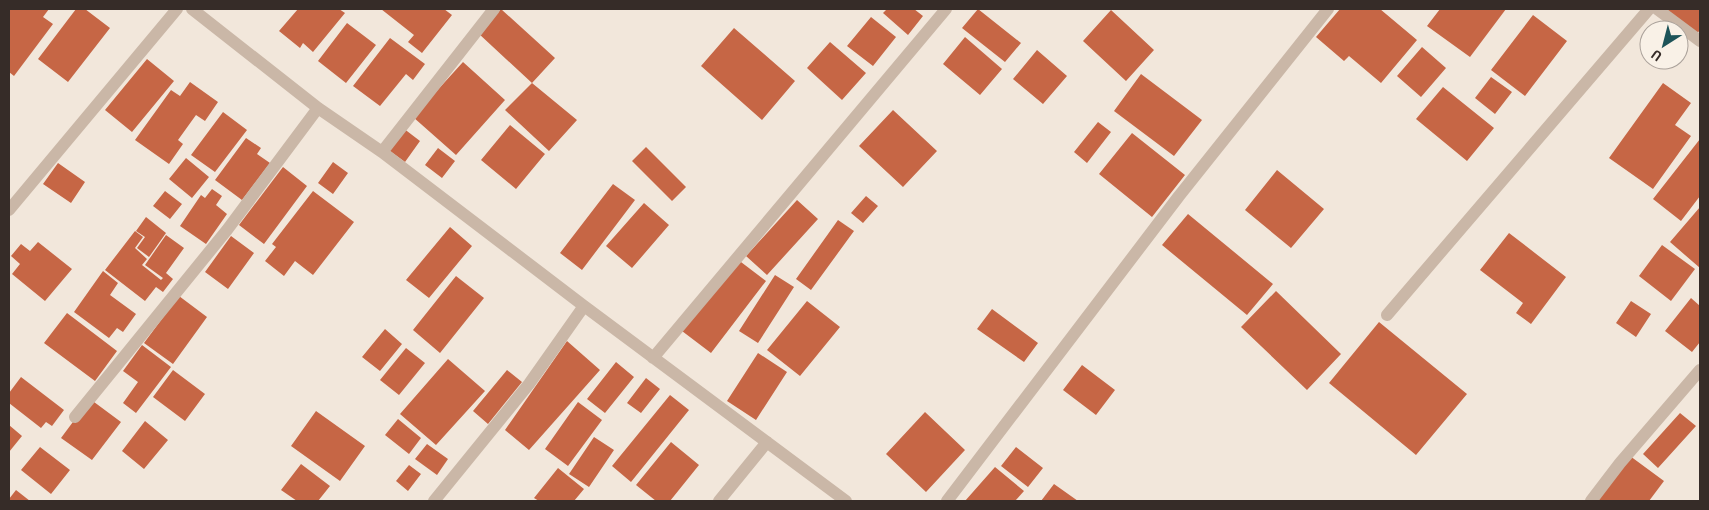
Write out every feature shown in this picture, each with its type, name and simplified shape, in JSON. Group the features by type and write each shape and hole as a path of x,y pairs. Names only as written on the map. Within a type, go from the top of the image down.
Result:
{"street":[{"path":"9,210 177,9"},
{"path":"192,9 318,108 382,152 653,358 846,501"},
{"path":"382,152 494,9"},
{"path":"653,358 946,9"},
{"path":"946,501 1179,196 1328,9"},
{"path":"1386,314 1648,9"},
{"path":"1657,9 1700,41"},
{"path":"75,417 227,230 318,108"},
{"path":"434,501 529,384 584,306"},
{"path":"1591,501 1620,462 1700,370"},
{"path":"719,501 767,442"}],"building":[{"path":"9,9 49,9 43,17 53,24 14,76 9,72"},
{"path":"76,9 85,9 110,28 68,82 38,59"},
{"path":"298,9 339,9 345,13 313,52 303,43 300,48 279,31"},
{"path":"381,9 444,9 452,15 422,53 408,42 414,35"},
{"path":"501,9 555,58 532,83 478,33"},
{"path":"887,9 914,9 923,16 908,35 883,13"},
{"path":"978,9 1021,43 1005,62 962,28"},
{"path":"1340,9 1380,9 1417,40 1381,83 1349,56 1344,61 1316,37"},
{"path":"1440,9 1506,9 1470,57 1427,26"},
{"path":"1663,9 1700,9 1700,30 1695,36 1689,31 1689,20 1676,20"},
{"path":"1111,10 1154,50 1126,81 1083,41"},
{"path":"1533,15 1567,41 1525,96 1491,70"},
{"path":"871,17 896,37 873,66 847,46"},
{"path":"347,23 376,45 346,83 318,61"},
{"path":"734,28 795,81 762,120 701,66"},
{"path":"965,37 1002,69 980,95 943,64"},
{"path":"390,38 425,64 413,80 406,74 380,106 353,86"},
{"path":"830,42 866,73 842,100 807,68"},
{"path":"1422,47 1446,68 1421,97 1397,76"},
{"path":"1037,50 1067,76 1043,104 1013,79"},
{"path":"147,59 174,81 132,132 105,110"},
{"path":"463,62 505,100 456,155 413,117"},
{"path":"1141,74 1202,120 1174,156 1114,111"},
{"path":"1491,77 1512,92 1495,114 1475,98"},
{"path":"190,82 218,102 205,121 196,115 178,140 183,144 169,164 135,140 171,90 180,96"},
{"path":"532,83 577,120 549,151 505,110"},
{"path":"1663,83 1691,103 1675,125 1691,136 1653,189 1609,158"},
{"path":"1443,87 1494,128 1467,161 1416,119"},
{"path":"893,110 937,151 903,187 859,146"},
{"path":"223,112 247,130 215,172 191,155"},
{"path":"1098,122 1111,132 1087,163 1074,152"},
{"path":"510,125 545,154 516,189 481,160"},
{"path":"403,128 420,141 405,162 387,149"},
{"path":"1132,133 1185,175 1152,217 1099,174"},
{"path":"246,138 261,148 257,154 270,163 242,200 215,180"},
{"path":"1700,139 1700,196 1681,221 1653,199"},
{"path":"646,147 686,187 672,201 632,161"},
{"path":"438,148 455,161 442,178 425,165"},
{"path":"186,158 209,177 192,198 169,179"},
{"path":"333,162 348,173 333,194 318,183"},
{"path":"58,163 85,182 71,203 43,184"},
{"path":"283,167 307,186 264,244 239,225"},
{"path":"1277,170 1324,209 1291,248 1245,210"},
{"path":"613,184 635,200 582,270 560,253"},
{"path":"212,189 222,196 216,205 227,214 206,244 180,226 201,195 205,198"},
{"path":"165,191 182,204 170,219 153,206"},
{"path":"313,191 354,222 313,275 295,261 284,276 265,261 276,247 272,244"},
{"path":"866,196 878,206 863,223 851,213"},
{"path":"797,200 818,219 767,275 746,256"},
{"path":"644,203 669,225 632,268 606,246"},
{"path":"1700,207 1700,268 1670,242"},
{"path":"1188,214 1273,284 1247,315 1162,245"},
{"path":"146,217 166,233 149,257 137,248 145,237 136,231"},
{"path":"838,220 854,231 811,290 796,279"},
{"path":"450,227 472,246 429,298 406,280"},
{"path":"135,231 143,237 135,248 147,259 142,265 161,280 163,278 145,265 166,235 184,248 166,273 173,279 163,292 156,287 145,301 105,270"},
{"path":"1509,233 1566,277 1531,324 1516,313 1523,303 1480,270"},
{"path":"231,236 254,253 228,289 205,272"},
{"path":"38,242 72,269 45,301 12,274 20,264 11,256 21,244 30,251"},
{"path":"1662,245 1695,269 1671,301 1639,276"},
{"path":"737,259 766,281 711,353 682,331"},
{"path":"103,271 118,283 110,295 136,314 123,332 117,328 109,338 74,312"},
{"path":"775,275 794,287 758,343 739,331"},
{"path":"456,276 484,298 440,353 413,330"},
{"path":"1276,291 1341,354 1307,390 1241,327"},
{"path":"179,296 207,317 173,364 144,343"},
{"path":"1691,298 1700,306 1700,342 1692,352 1665,331"},
{"path":"807,301 840,327 800,376 767,350"},
{"path":"1631,301 1651,314 1636,337 1616,323"},
{"path":"992,309 1038,343 1024,362 977,329"},
{"path":"67,313 117,351 95,381 44,343"},
{"path":"1379,322 1467,394 1416,455 1329,383"},
{"path":"385,329 402,344 380,371 362,357"},
{"path":"567,341 600,370 529,450 505,430"},
{"path":"142,345 171,367 136,413 123,403 138,382 123,371"},
{"path":"406,348 425,363 399,395 380,380"},
{"path":"758,353 787,372 756,420 727,401"},
{"path":"448,359 485,391 436,445 400,414"},
{"path":"616,362 634,377 605,413 587,399"},
{"path":"1082,365 1115,390 1096,415 1063,390"},
{"path":"173,370 205,394 185,421 153,397"},
{"path":"507,370 522,382 488,424 473,411"},
{"path":"21,377 64,410 52,426 46,422 41,428 9,403 9,393"},
{"path":"646,378 660,389 641,413 627,403"},
{"path":"670,395 689,410 631,482 612,466"},
{"path":"90,399 121,422 92,460 61,438"},
{"path":"578,402 602,420 568,466 545,449"},
{"path":"316,411 365,446 340,481 291,446"},
{"path":"925,412 965,450 926,492 886,454"},
{"path":"1680,413 1696,426 1658,468 1643,454"},
{"path":"398,419 421,438 409,454 385,435"},
{"path":"145,421 168,440 144,469 122,451"},
{"path":"9,425 22,436 9,452"},
{"path":"594,437 614,450 589,487 569,474"},
{"path":"671,442 699,465 670,501 656,501 636,485"},
{"path":"427,444 448,459 437,475 415,459"},
{"path":"40,447 70,470 51,494 21,470"},
{"path":"1016,447 1043,468 1028,487 1001,466"},
{"path":"1630,456 1664,481 1649,501 1596,501"},
{"path":"301,464 330,486 318,501 297,501 281,490"},
{"path":"409,465 421,474 408,491 396,481"},
{"path":"995,467 1024,491 1015,501 965,501"},
{"path":"558,468 584,489 574,501 539,501 534,498"},
{"path":"1054,484 1078,501 1041,501"},
{"path":"16,490 30,501 9,501"}]}
